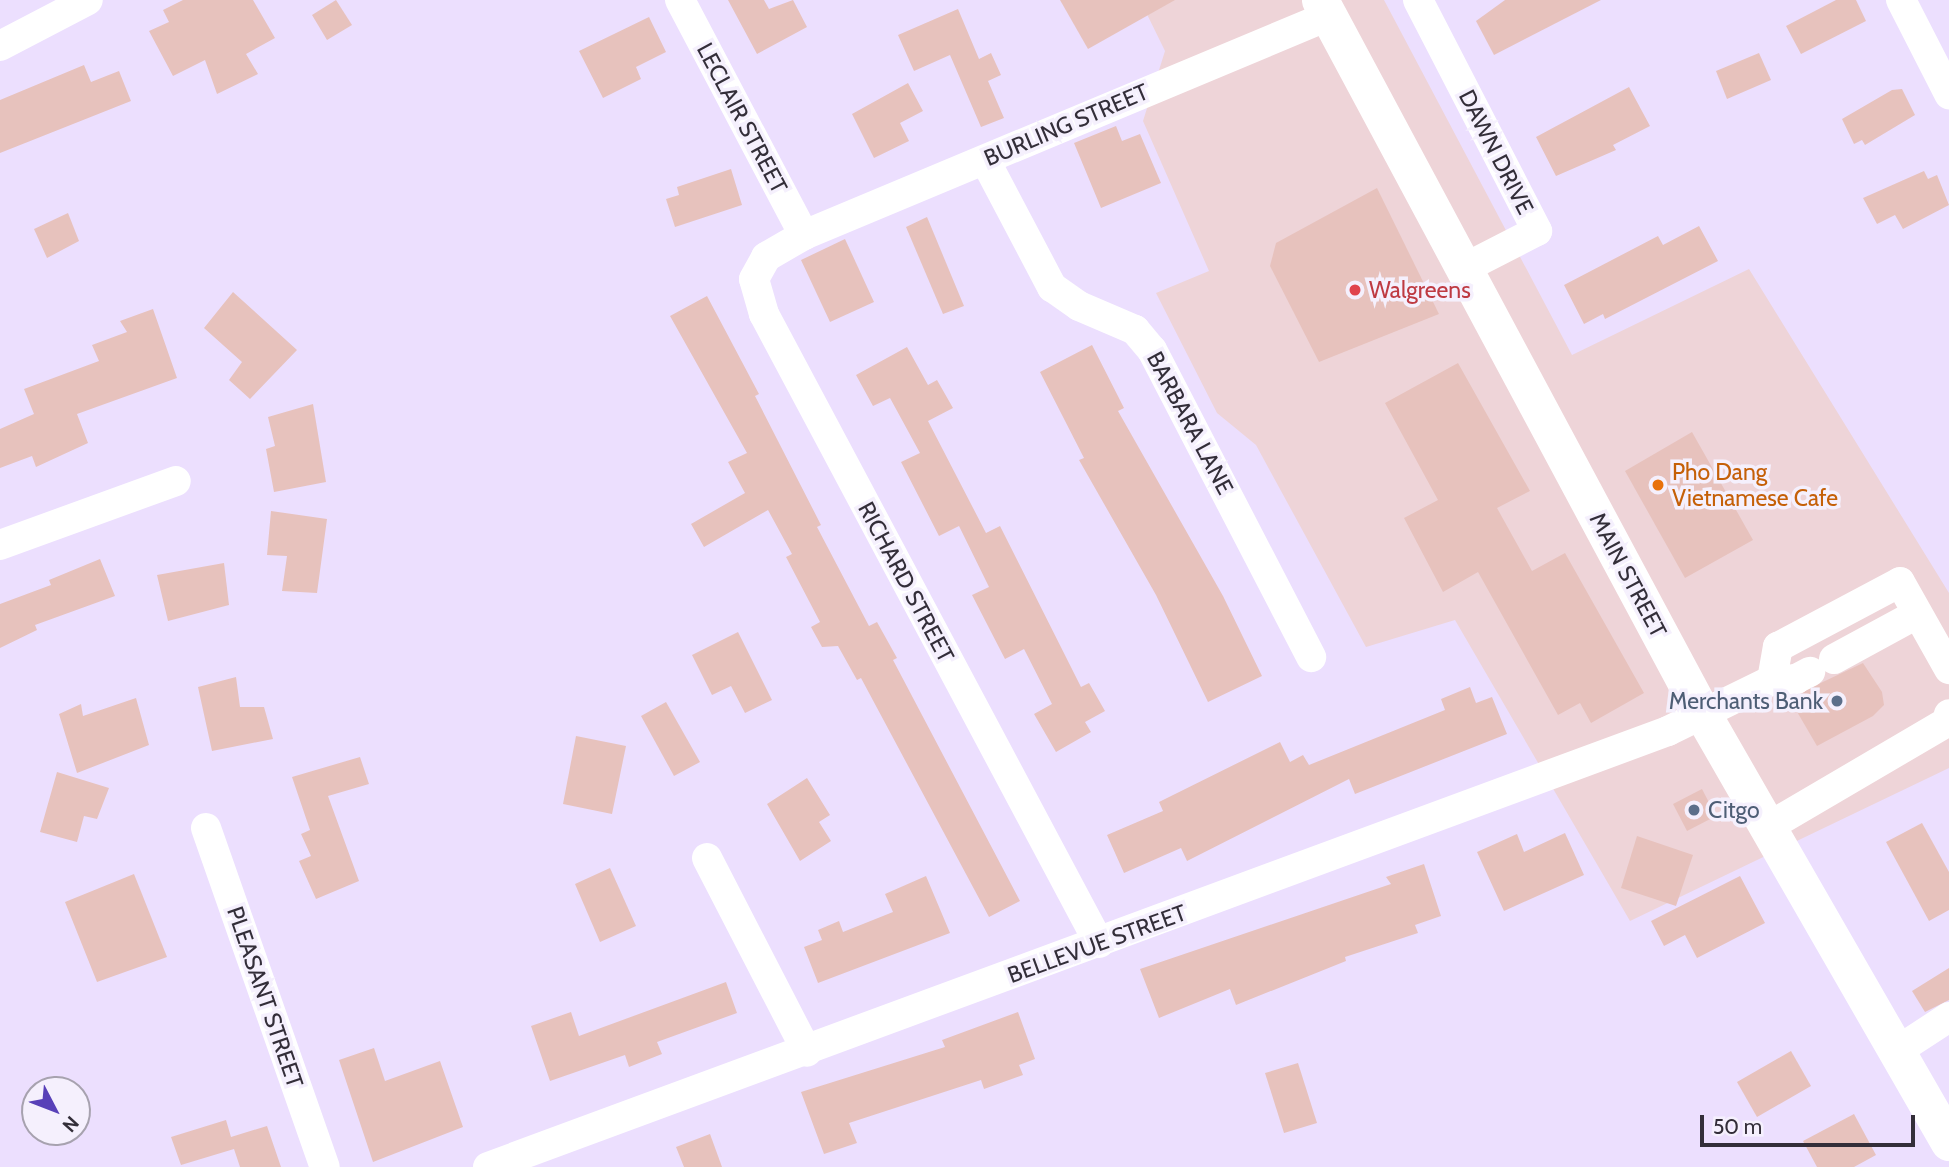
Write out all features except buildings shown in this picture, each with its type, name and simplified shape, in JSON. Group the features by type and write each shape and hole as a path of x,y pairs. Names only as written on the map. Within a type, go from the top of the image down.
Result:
{"main road":[{"name":"MAIN STREET","path":"1324,8 1702,713 1949,1142"}],"street":[{"path":"0,46 88,0"},
{"name":"LECLAIR STREET","path":"680,0 804,235"},
{"name":"DAWN DRIVE","path":"1418,0 1536,231 1463,268"},
{"path":"1900,0 1949,94"},
{"name":"BURLING STREET","path":"804,235 985,160 1324,8"},
{"name":"BARBARA LANE","path":"985,160 1052,287 1079,306 1135,330 1152,350 1311,657"},
{"name":"RICHARD STREET","path":"804,235 760,264 754,279 760,306 1099,943"},
{"path":"0,545 176,481"},
{"path":"1772,680 1778,646 1900,582 1949,669"},
{"name":"BELLEVUE STREET","path":"488,1167 807,1052 1668,731 1772,680 1796,679 1917,614"},
{"path":"1768,827 1947,722 1949,714"},
{"name":"PLEASANT STREET","path":"206,828 325,1167"},
{"path":"707,858 807,1052"},
{"path":"1897,1051 1949,1017"}],"shaded area":[{"path":"1140,0 1384,0 1572,355 1749,269 1949,593 1949,768 1630,921 1455,620 1366,647 1256,445 1217,413 1156,293 1209,271 1143,121 1165,51"}],"place":[{"name":"Walgreens","path":"1355,290"},
{"name":"Pho Dang Vietnamese Cafe","path":"1658,485"},
{"name":"Merchants Bank","path":"1837,701"},
{"name":"Citgo","path":"1694,810"}]}
